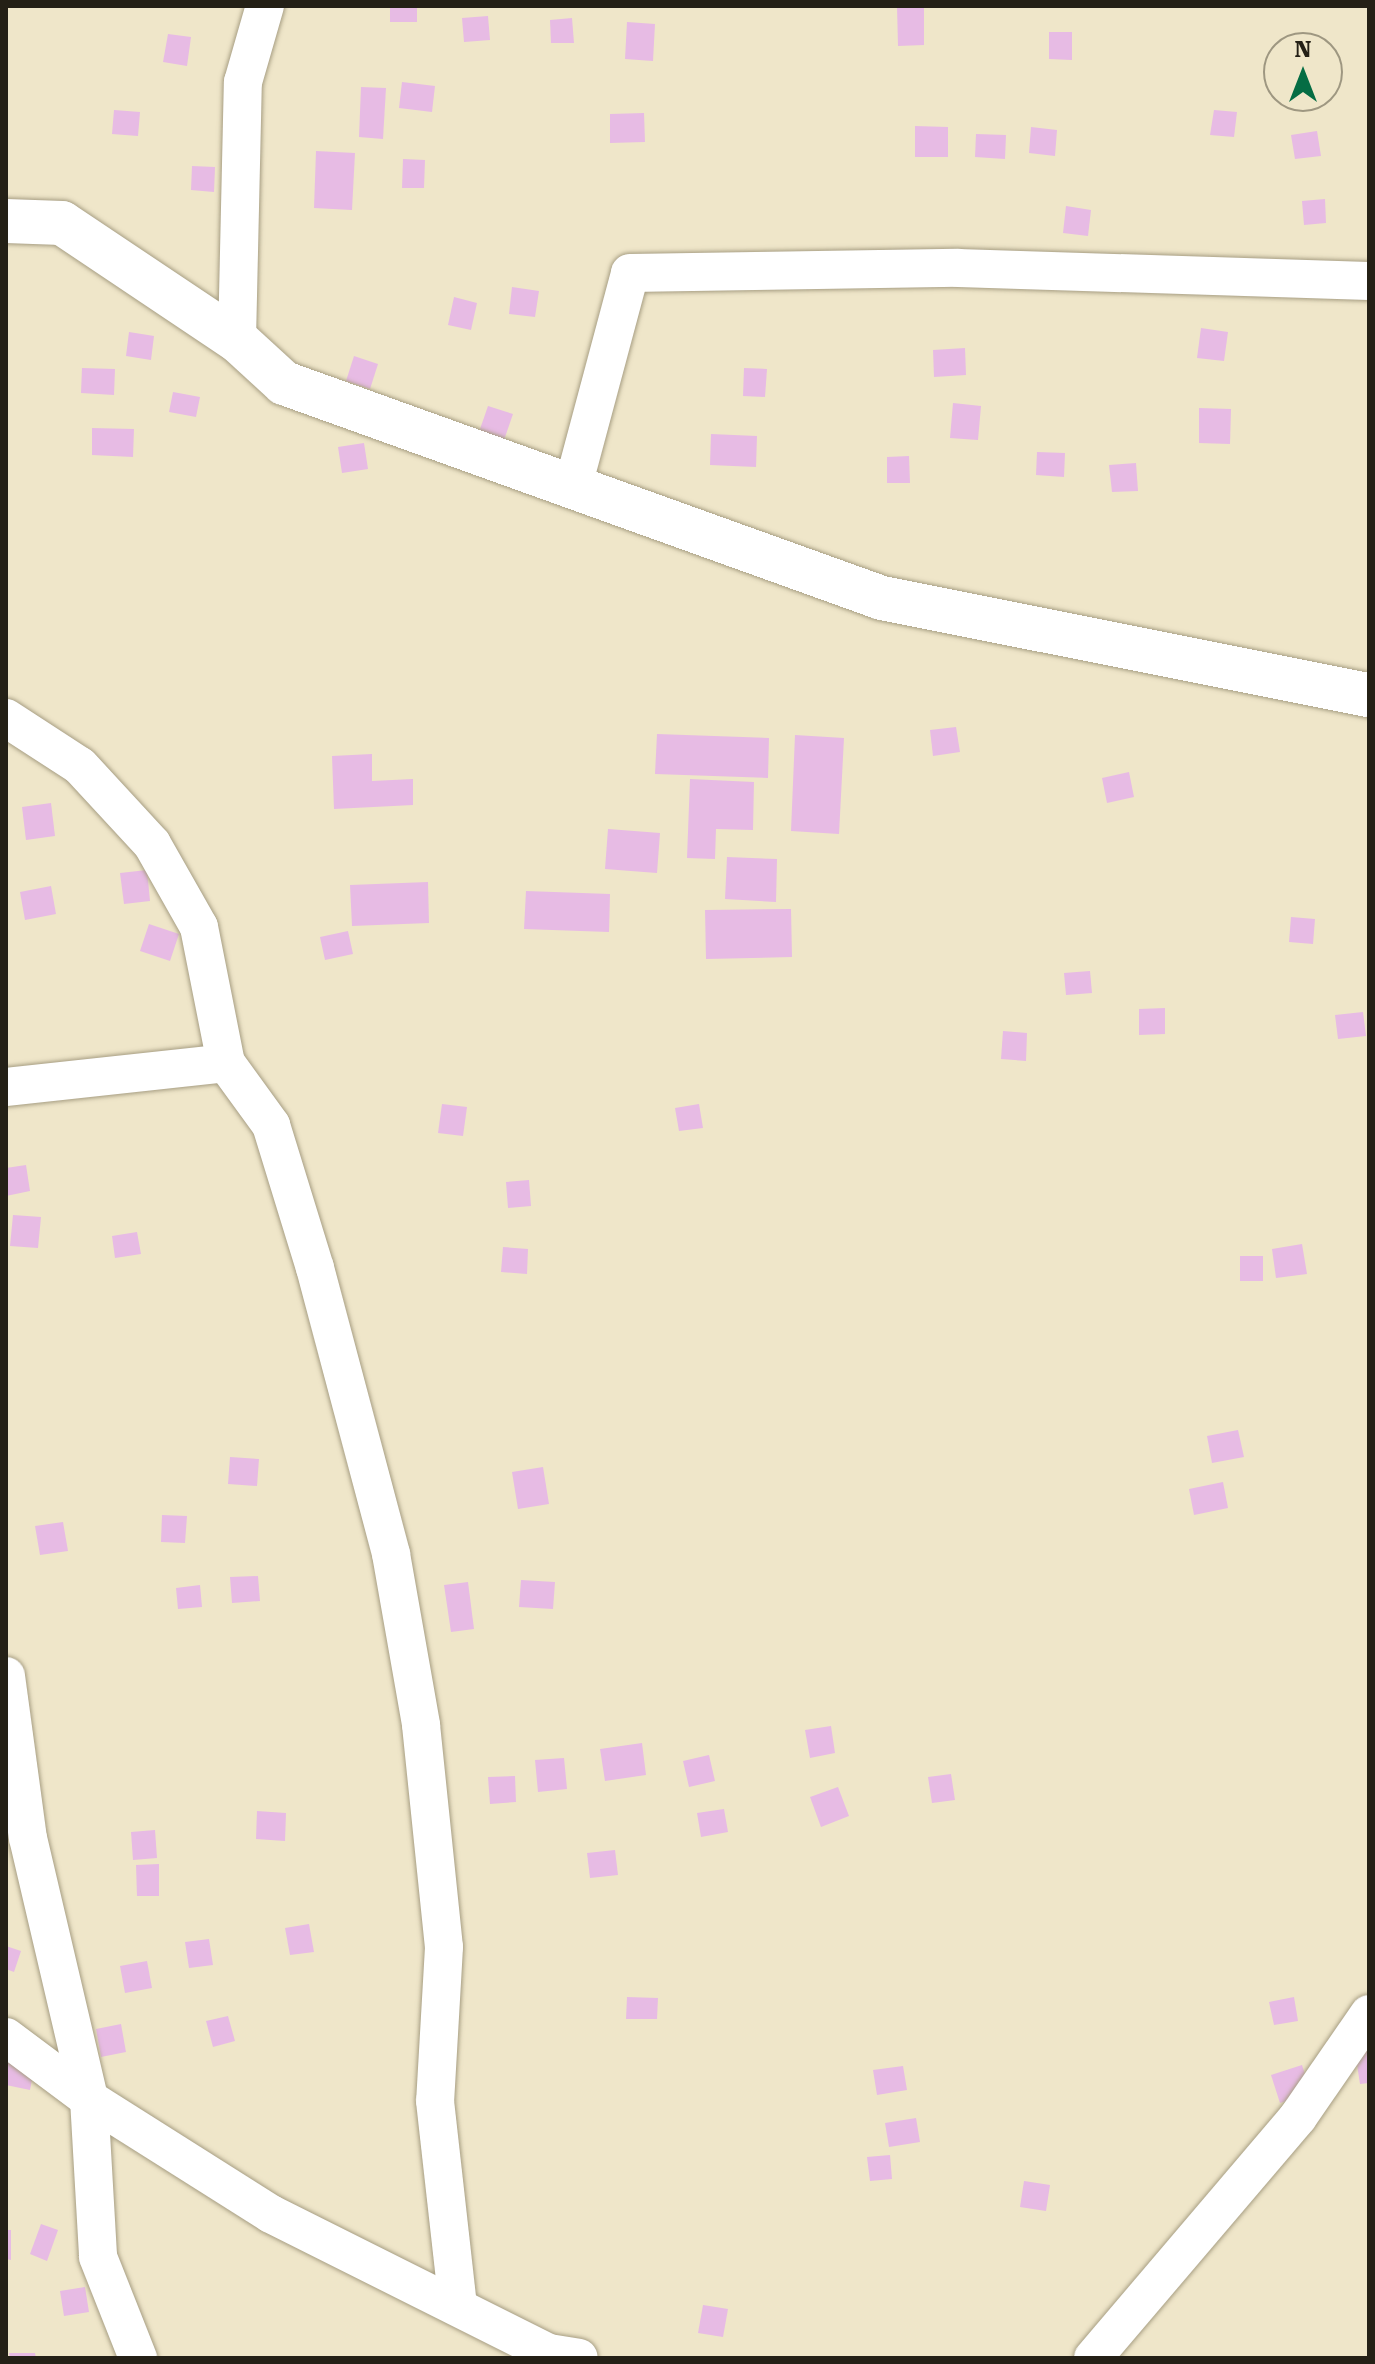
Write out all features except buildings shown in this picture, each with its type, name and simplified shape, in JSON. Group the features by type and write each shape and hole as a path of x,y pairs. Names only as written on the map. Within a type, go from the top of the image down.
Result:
{"street":[{"path":"237,340 243,82 265,6"},
{"path":"6,221 62,223 237,340 284,383 882,598 1369,695"},
{"path":"573,486 630,273 958,268 1369,281"},
{"path":"6,718 80,766 152,844 199,927 226,1063 271,1125 315,1268 391,1554 421,1725 444,1947 435,2101 458,2307"},
{"path":"6,1087 226,1063"},
{"path":"6,1676 28,1838 89,2099 98,2257 138,2358"},
{"path":"1093,2358 1298,2117 1369,2014"},
{"path":"6,2037 89,2099 271,2214 549,2353 579,2358"}]}
